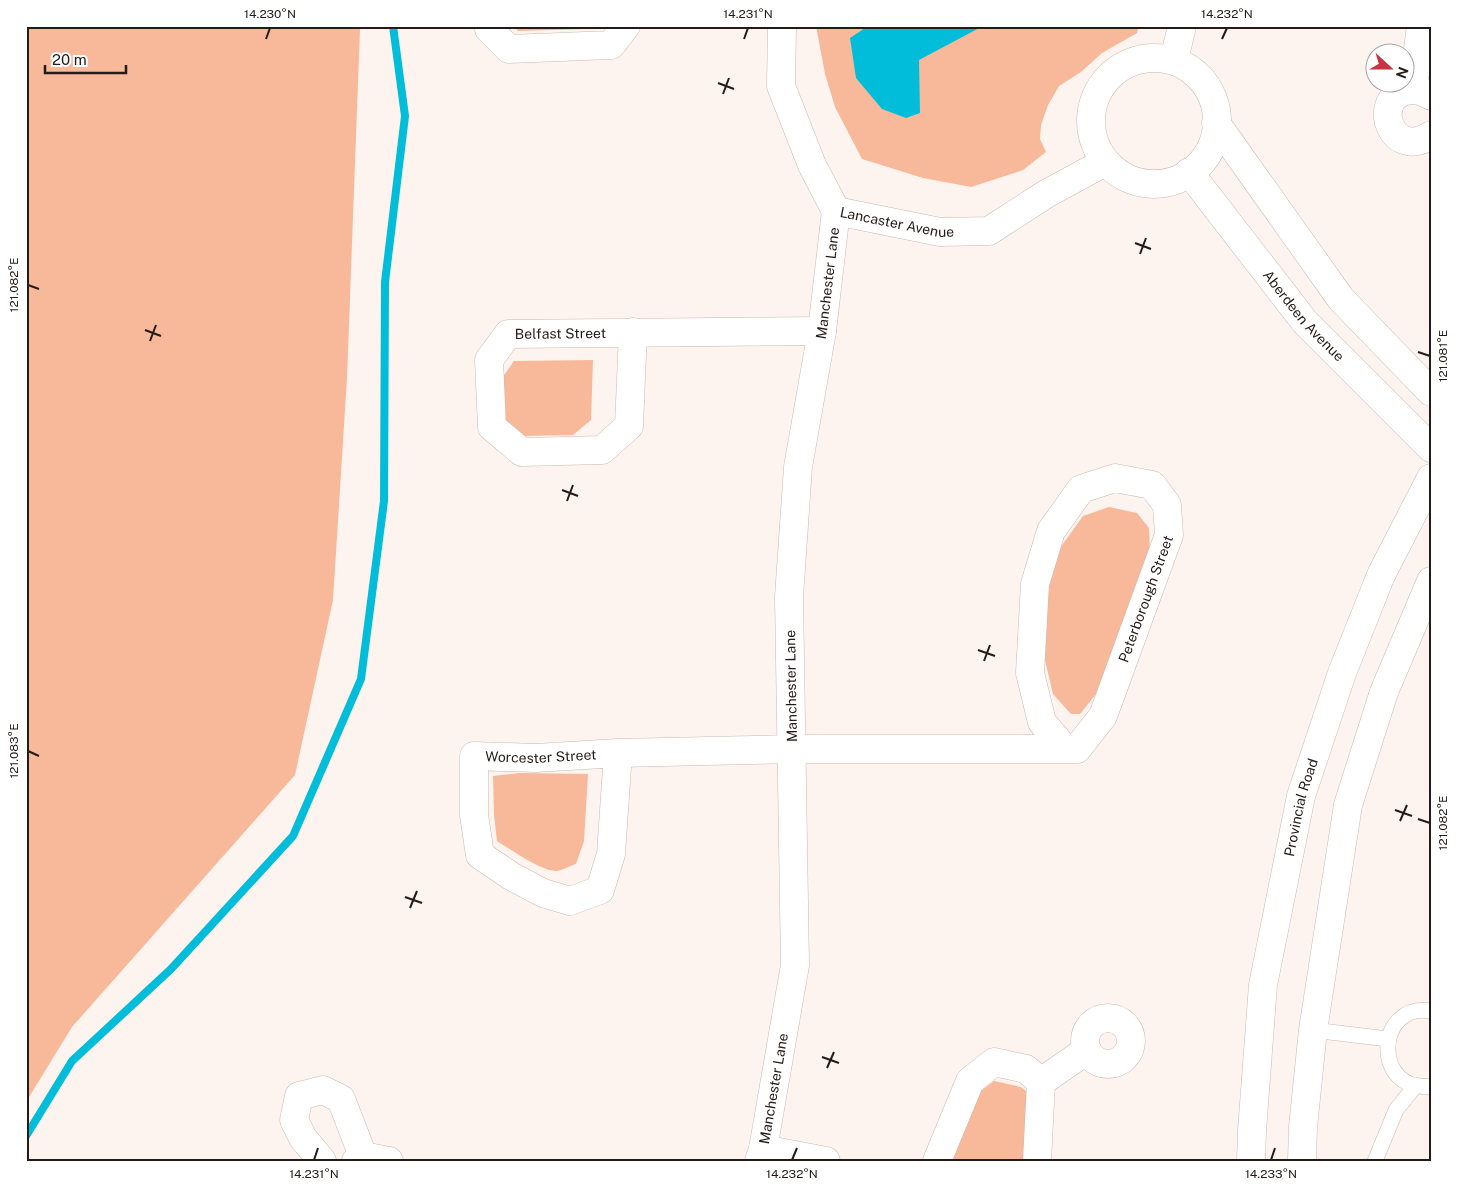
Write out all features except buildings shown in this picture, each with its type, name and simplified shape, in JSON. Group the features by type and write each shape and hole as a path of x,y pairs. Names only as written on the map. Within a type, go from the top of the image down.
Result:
{"street":[{"path":"489,26 509,49 611,45 626,26"},
{"name":"Lancaster Avenue","path":"782,26 781,86 812,165 836,210 940,232 989,231 1046,194 1106,162"},
{"path":"1174,60 1182,26"},
{"path":"1421,26 1422,93 1403,92 1389,106 1387,116 1389,126 1395,135 1403,141 1414,142 1424,140 1431,135"},
{"path":"1157,57 1174,60 1201,78 1210,92 1215,107 1216,123 1214,138 1200,163 1176,180 1161,183 1145,183 1130,179 1117,172 1106,162 1096,147 1092,132 1091,116 1094,100 1101,85 1112,73 1126,64 1141,59 1157,57"},
{"path":"1216,123 1341,298 1431,392"},
{"name":"Aberdeen Avenue","path":"1189,172 1305,322 1431,448"},
{"name":"Manchester Lane","path":"761,1155 795,964 789,597 798,467 822,331 836,210"},
{"name":"Belfast Street","path":"633,332 629,426 602,450 522,452 492,428 489,360 508,334 633,332 822,331"},
{"name":"Peterborough Street","path":"792,749 1065,750 1077,749 1103,716 1169,536 1167,505 1152,486 1115,478 1081,489 1050,532 1035,584 1030,673 1042,722 1065,750"},
{"name":"Provincial Road","path":"1251,1161 1263,985 1301,796 1342,673 1381,575 1431,478"},
{"path":"1302,1161 1302,1128 1313,1030 1348,805 1384,692 1431,581"},
{"name":"Worcester Street","path":"618,754 611,854 600,890 570,901 543,893 511,876 480,855 474,815 474,756 536,758 618,754 792,749"},
{"path":"1041,1082 1087,1050"},
{"path":"937,1161 970,1081 994,1062 1026,1069 1041,1082"},
{"path":"1037,1161 1041,1082"},
{"path":"322,1161 303,1138 294,1120 299,1096 323,1090 342,1099 370,1159"},
{"path":"761,1155 826,1161"}],"lane":[{"path":"1423,1085 1405,1081 1396,1073 1390,1063 1387,1051 1388,1039 1393,1027 1402,1018 1413,1012 1431,1011"},
{"path":"1313,1030 1388,1039"},
{"path":"1375,1161 1396,1110 1423,1085"}],"shaded area":[{"path":"26,26 358,26 360,29 347,378 333,600 295,775 72,1027 26,1102"},
{"path":"514,26 589,26 587,29 518,31"},
{"path":"816,26 1139,26 1137,33 1102,53 1081,72 1059,86 1048,105 1041,125 1040,139 1046,152 1023,170 971,187 923,178 862,159 835,107 825,74"},
{"path":"593,360 591,420 573,435 523,436 503,421 502,378 514,361"},
{"path":"1109,507 1137,513 1149,528 1150,551 1100,689 1080,714 1071,714 1053,694 1044,656 1048,588 1060,548 1083,516"},
{"path":"520,773 588,774 584,841 576,864 557,871 543,868 497,841 493,776"},
{"path":"994,1081 1021,1087 1034,1098 1031,1161 946,1161 973,1097"}],"water":[{"path":"868,26 983,26 919,60 920,113 906,118 882,109 856,78 850,38"}],"waterway":[{"path":"26,1136 72,1061 171,969 293,836 361,679 384,501 385,282 405,116 393,26"}]}
